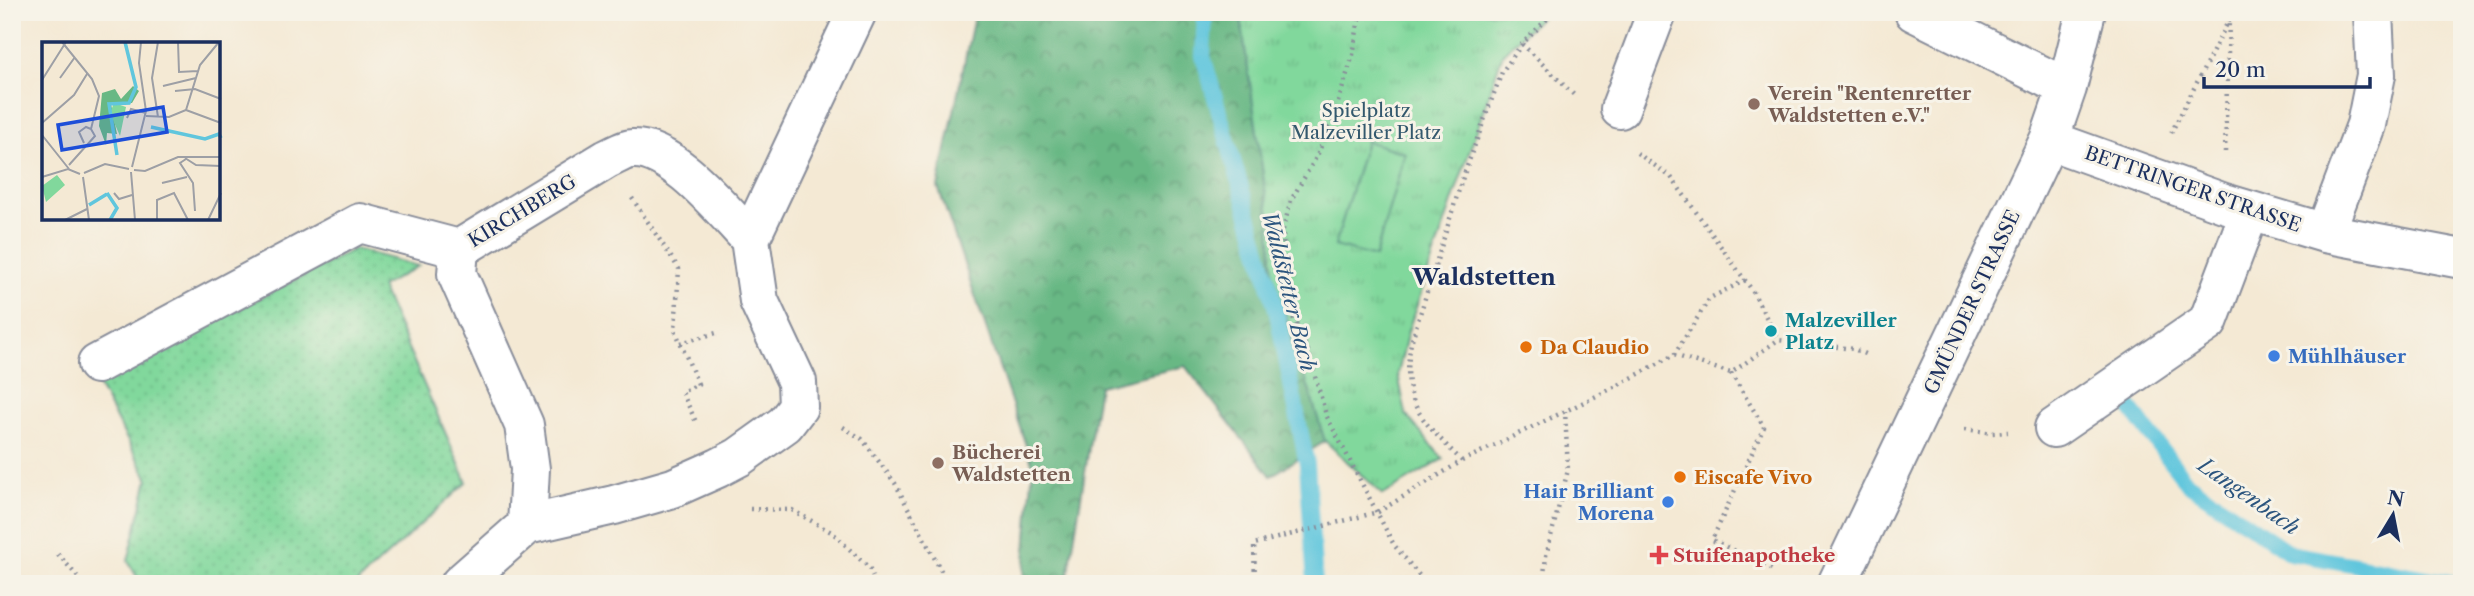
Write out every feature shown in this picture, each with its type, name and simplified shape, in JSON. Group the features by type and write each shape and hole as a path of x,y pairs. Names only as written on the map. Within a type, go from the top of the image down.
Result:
{"street":[{"path":"460,584 527,525 673,488 739,457 785,424 798,407 797,382 760,301 750,239 857,12"},
{"path":"1620,109 1657,12"},
{"path":"1914,12 2067,88"},
{"name":"GMÜNDER STRASSE","path":"1837,584 2049,140 2067,88 2086,12"},
{"path":"2325,233 2367,125 2376,75 2373,12"},
{"name":"BETTRINGER STRASSE","path":"2049,140 2237,207 2325,233 2462,259"},
{"name":"KIRCHBERG","path":"527,525 530,469 524,425 457,274 459,249 607,159 632,149 659,154 678,166 750,239"},
{"path":"2054,428 2208,322 2237,207"},
{"path":"97,364 360,223 459,249"}],"path":[{"path":"1360,12 1353,55 1335,112 1317,156 1291,200 1283,230 1288,306 1308,351 1326,415 1394,545 1423,580"},
{"path":"1462,461 1429,427 1415,408 1409,388 1411,343 1463,177 1502,72 1522,44 1554,12"},
{"path":"2229,12 2237,207"},
{"path":"2150,177 2176,121 2230,20"},
{"path":"607,159 679,269 675,330 698,384 682,392 718,468"},
{"path":"1671,177 1746,280 1778,340"},
{"path":"1255,584 1254,544 1378,512 1462,461 1613,388 1674,355 1710,298 1746,280"},
{"path":"1731,373 1778,340 1854,349 1867,355"},
{"path":"1674,355 1731,373 1764,427 1712,540 1772,569"},
{"path":"798,407 833,420 862,439 895,483 948,584"},
{"path":"1543,584 1546,556 1568,470 1565,411"},
{"path":"1916,421 1992,433 2054,428"},
{"path":"743,508 792,510 833,533 870,569 876,584"},
{"path":"58,554 84,584"}],"green space":[{"path":"975,12 1240,12 1270,223 1273,273 1325,441 1271,476 1185,366 1099,386 1067,584 1023,584 1033,466 938,187"},
{"name":"Spielplatz Malzeviller Platz","path":"1240,12 1546,12 1503,53 1408,331 1398,374 1406,415 1443,459 1383,495 1325,441 1273,273 1270,223"},
{"path":"1366,141 1405,153 1375,257 1335,246"},
{"path":"354,249 418,266 381,287 467,482 358,582 359,584 141,584 128,561 148,479 97,383"}],"waterway":[{"name":"Waldstetter Bach","path":"1205,12 1203,56 1276,309 1307,464 1315,584"},
{"name":"Langenbach","path":"2128,405 2187,483 2290,553 2461,584"}],"place":[{"name":"Verein \"Rentenretter Waldstetten e.V.\"","path":"1754,104"},
{"name":"Malzeviller Platz","path":"1771,331"},
{"name":"Da Claudio","path":"1526,347"},
{"name":"Mühlhäuser","path":"2274,356"},
{"name":"Bücherei Waldstetten","path":"938,463"},
{"name":"Eiscafe Vivo","path":"1680,477"},
{"name":"Hair Brilliant Morena","path":"1668,502"},
{"name":"Stuifenapotheke","path":"1659,555"}],"district":[{"name":"Waldstetten","path":"1484,277"}]}
